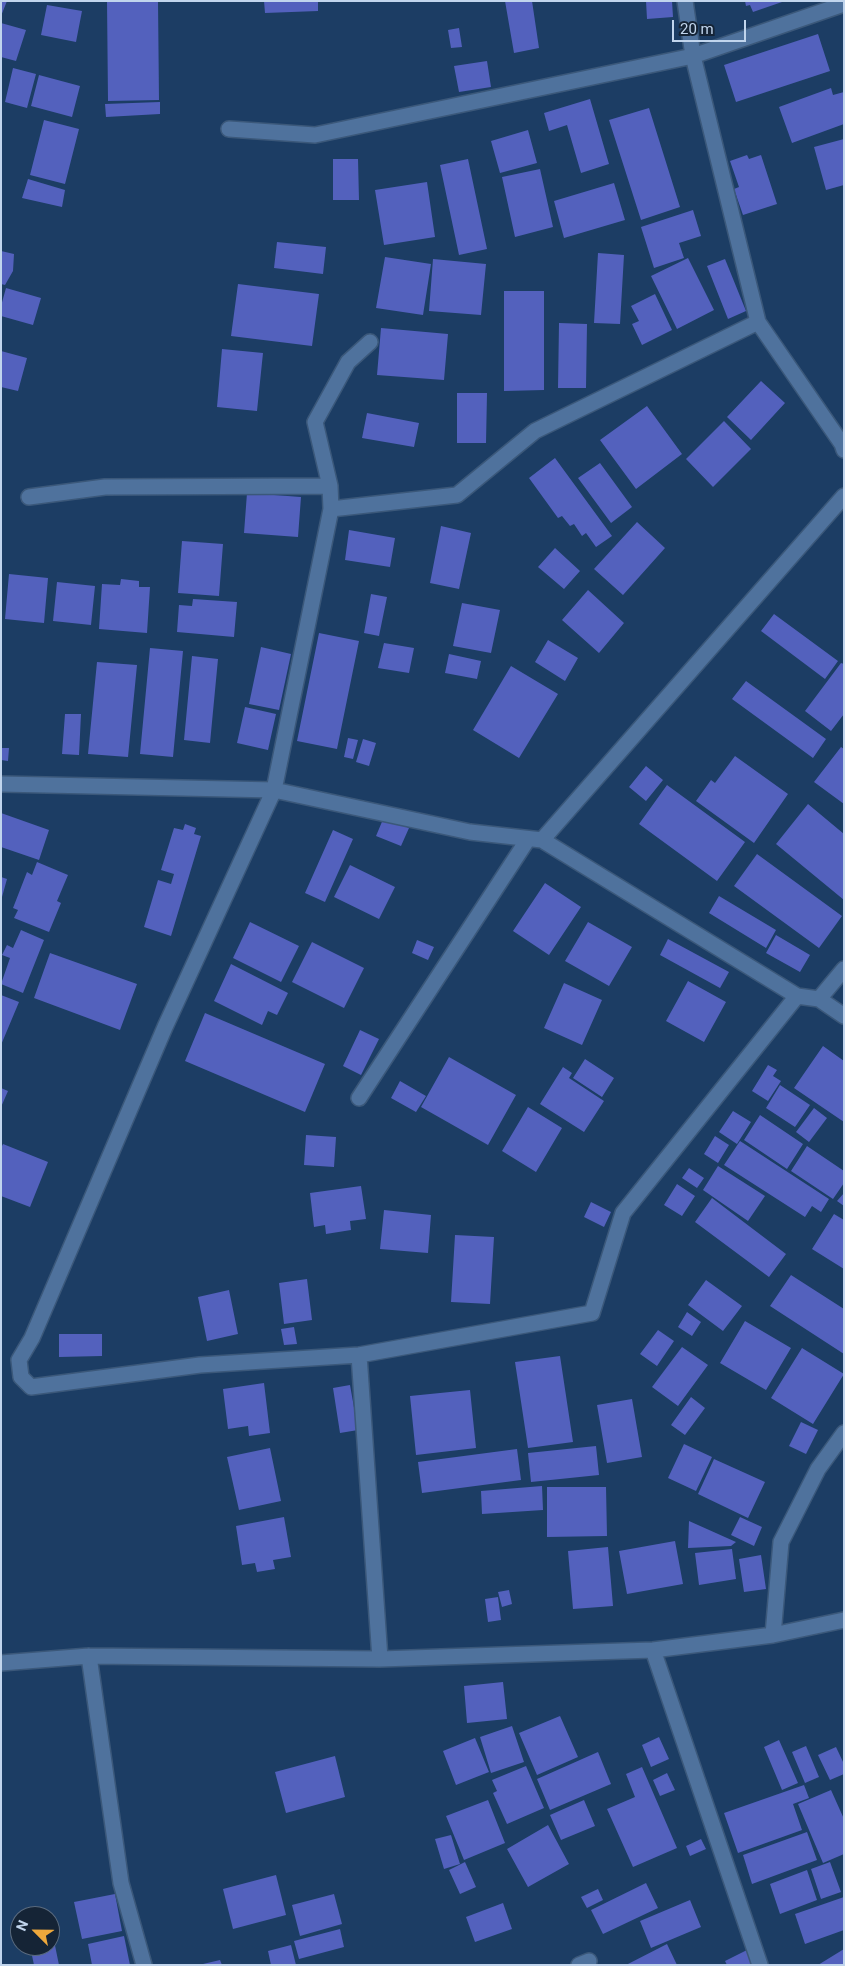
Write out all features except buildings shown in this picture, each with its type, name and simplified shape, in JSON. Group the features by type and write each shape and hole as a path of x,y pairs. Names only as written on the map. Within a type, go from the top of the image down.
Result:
{"street":[{"path":"685,1 693,56 758,322 842,444 844,450"},
{"path":"229,129 315,135 693,56 844,4"},
{"path":"331,509 457,495 535,431 758,322"},
{"path":"370,342 348,362 315,422 330,486 331,509 274,790 165,1027 32,1338 19,1360 20,1377 31,1387 200,1365 359,1354 592,1313 623,1214 796,996"},
{"path":"29,497 105,487 330,486"},
{"path":"359,1098 535,840 844,496"},
{"path":"1,784 274,790 470,832 535,840 796,996 819,1000 844,1016"},
{"path":"819,1000 844,970"},
{"path":"359,1354 380,1659"},
{"path":"773,1635 781,1542 818,1468 844,1433"},
{"path":"1,1663 89,1656 380,1659 653,1650 773,1635 844,1620"},
{"path":"653,1650 760,1965"},
{"path":"89,1656 121,1884 144,1965"}]}
